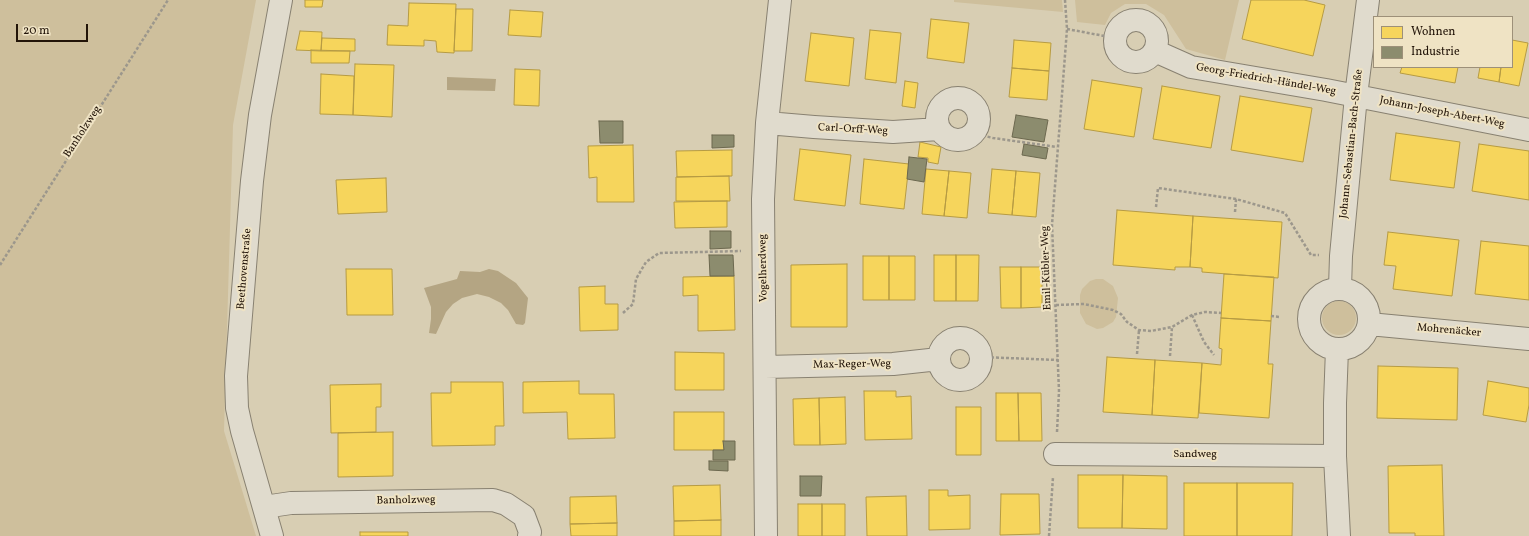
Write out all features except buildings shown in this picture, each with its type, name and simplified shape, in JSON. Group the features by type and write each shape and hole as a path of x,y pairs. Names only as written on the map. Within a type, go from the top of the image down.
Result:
{"street":[{"name":"Beethovenstraße","path":"272,536 242,431 237,408 236,376 252,181 258,129 281,0"},
{"name":"Vogelherdweg","path":"766,536 763,199 767,123 780,0"},
{"name":"Johann-Sebastian-Bach-Straße","path":"1340,288 1341,256 1356,96 1368,0"},
{"path":"1136,20 1149,25 1154,30 1157,37 1155,51 1146,61 1132,62 1121,56 1115,44 1115,38 1118,31 1122,25 1136,20"},
{"name":"Georg-Friedrich-Händel-Weg","path":"1155,51 1191,67 1356,96"},
{"name":"Johann-Joseph-Abert-Weg","path":"1356,96 1529,130"},
{"path":"957,98 970,102 978,114 977,127 973,133 968,137 955,140 944,134 939,129 937,122 940,109 944,104 957,98"},
{"name":"Carl-Orff-Weg","path":"767,123 893,132 939,129"},
{"path":"1340,288 1350,290 1365,303 1369,324 1363,337 1358,342 1351,346 1337,349 1318,341 1311,332 1308,322 1309,312 1313,302 1320,294 1329,290 1340,288"},
{"name":"Mohrenäcker","path":"1369,324 1529,339"},
{"path":"956,338 970,340 979,350 981,357 980,364 973,376 961,380 948,376 940,366 939,359 940,352 944,346 949,341 956,338"},
{"path":"1337,349 1335,456 1339,536"},
{"name":"Max-Reger-Weg","path":"765,367 893,364 939,359"},
{"name":"Sandweg","path":"1055,454 1335,456"},
{"name":"Banholzweg","path":"264,507 291,503 493,500 506,504 524,516 530,532 529,536"}],"path":[{"name":"Banholzweg","path":"0,265 168,0"},
{"name":"Emil-Kübler-Weg","path":"1049,536 1059,391 1052,225 1067,29 1065,0"},
{"path":"1067,29 1115,38"},
{"path":"973,133 993,138 1057,147"},
{"path":"1156,208 1158,188 1236,200 1285,213 1311,255 1341,256"},
{"path":"1236,200 1236,212"},
{"path":"623,314 633,304 636,279 646,262 659,253 764,251"},
{"path":"1056,305 1084,304 1113,310 1121,314 1127,322 1138,330 1151,331 1172,327 1192,315 1205,312 1221,313"},
{"path":"1192,315 1204,342 1214,355"},
{"path":"1271,316 1280,317"},
{"path":"1170,356 1172,327"},
{"path":"1137,354 1138,330"},
{"path":"981,357 1058,360"}],"shaded area":[{"path":"0,0 256,0 233,125 224,431 256,536 0,536"},
{"path":"954,0 1062,0 1063,12 954,2"},
{"path":"1075,0 1239,0 1225,60 1186,49 1164,15 1146,4 1125,4 1111,13 1105,25 1077,22"},
{"path":"447,77 496,79 495,91 447,90"},
{"path":"489,269 498,271 516,283 528,298 525,323 523,325 516,324 508,310 501,303 489,297 477,294 462,298 453,304 446,312 436,334 429,333 431,307 424,288 457,279 460,271 480,272"},
{"path":"1103,279 1113,286 1118,298 1116,317 1113,322 1103,328 1097,329 1086,324 1080,313 1080,295 1082,289 1090,281"},
{"path":"1336,301 1342,301 1346,302 1353,308 1356,318 1355,325 1349,332 1342,335 1336,335 1332,334 1325,328 1322,321 1322,315 1323,311 1329,304"}]}
